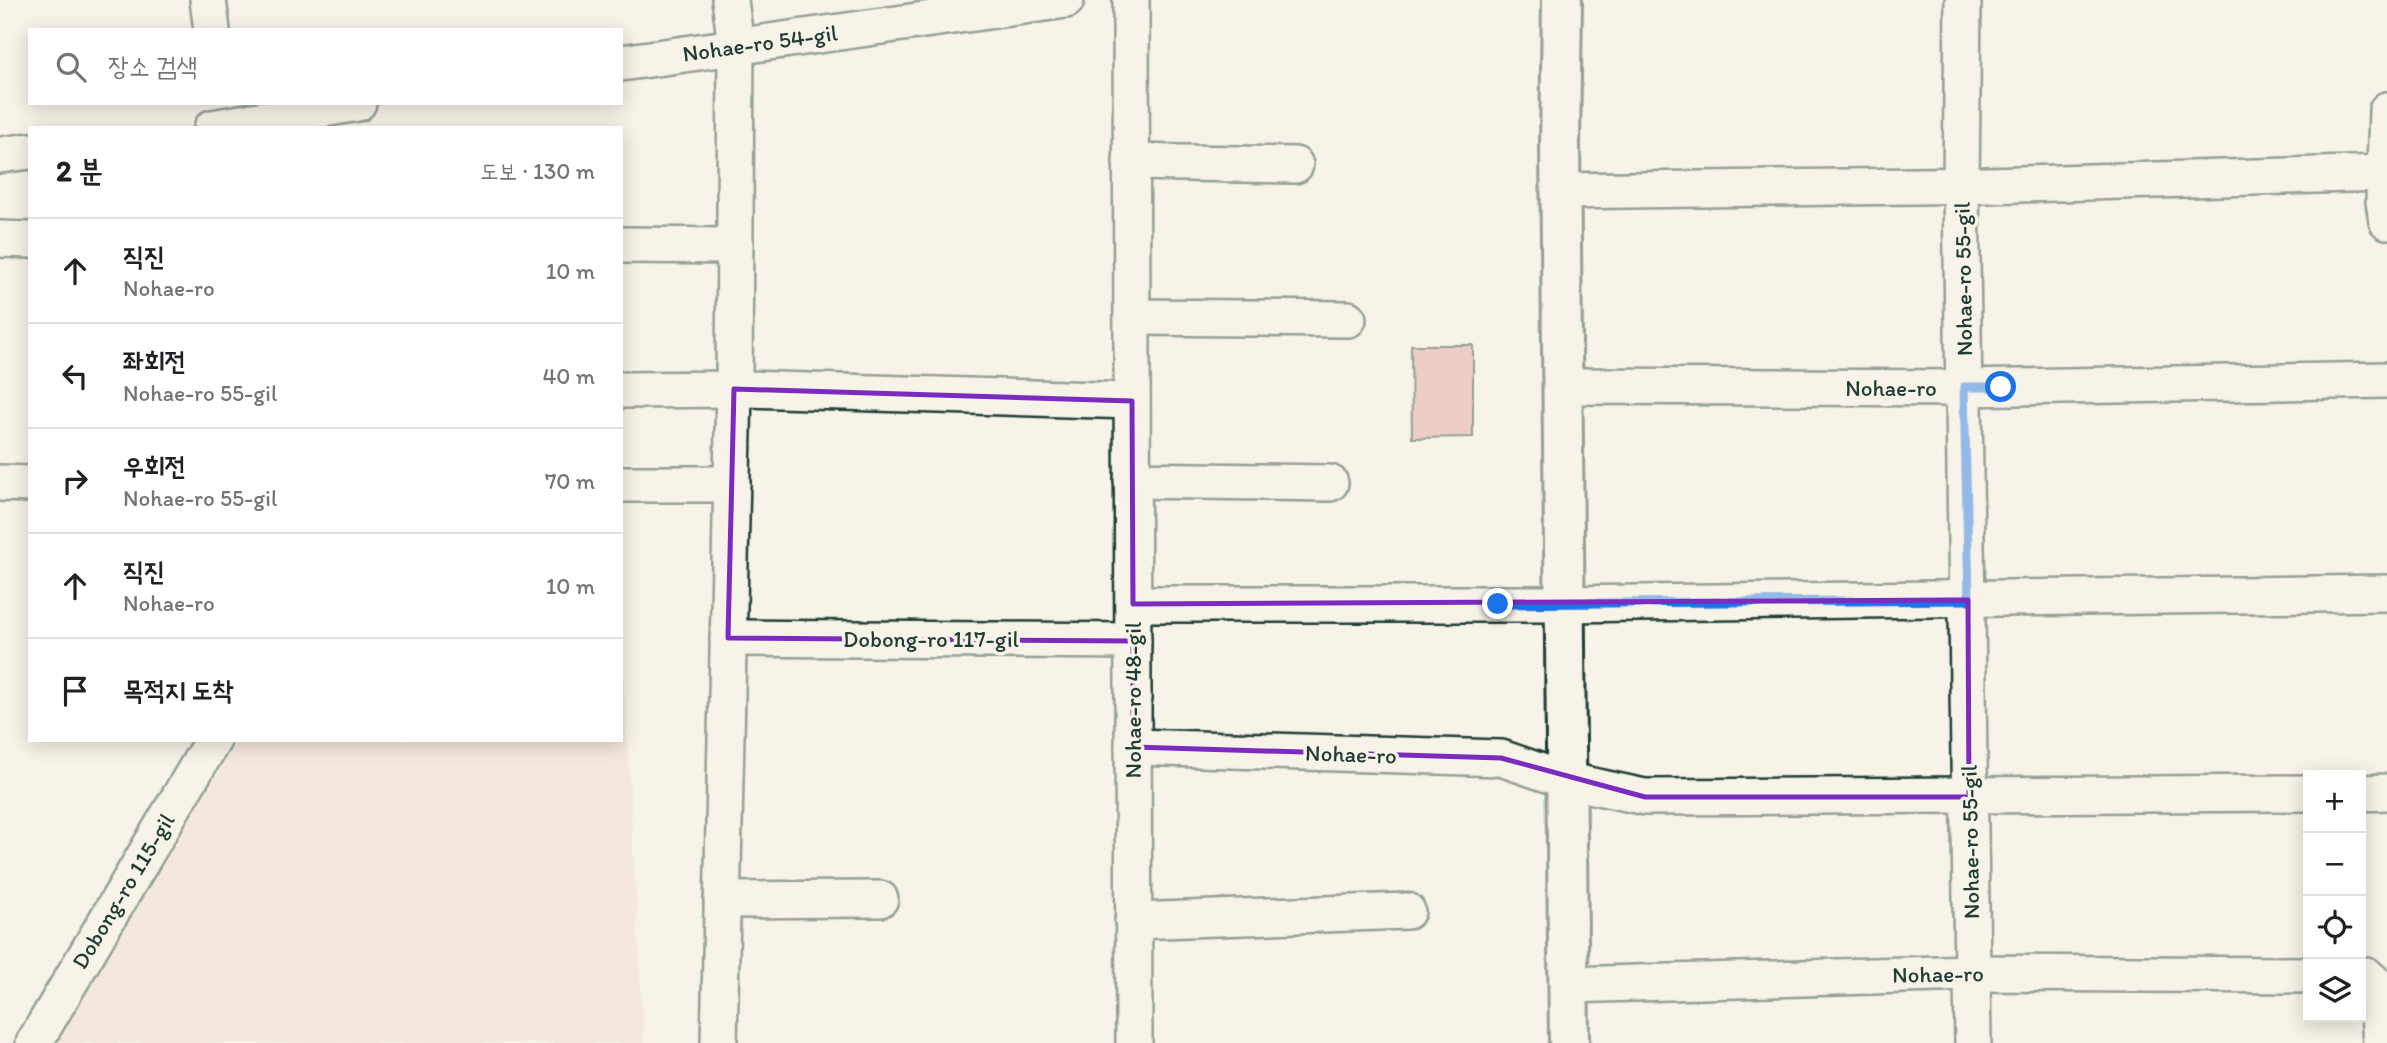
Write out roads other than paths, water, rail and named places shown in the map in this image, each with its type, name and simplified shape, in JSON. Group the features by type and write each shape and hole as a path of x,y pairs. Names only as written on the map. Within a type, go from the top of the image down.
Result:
{"main road":[{"path":"1562,0 1560,191 1569,1043"}],"street":[{"path":"208,0 212,28"},
{"path":"719,1043 734,389 736,46 730,0"},
{"name":"Nohae-ro 54-gil","path":"623,63 1066,0"},
{"name":"Nohae-ro 48-gil","path":"1131,0 1134,1043"},
{"name":"Nohae-ro 55-gil","path":"1963,0 1961,185 1969,600 1973,1043"},
{"path":"2387,110 2384,173 2387,221"},
{"path":"219,119 337,113"},
{"path":"0,155 28,151"},
{"path":"1131,162 1295,165"},
{"path":"1560,191 1961,185 2384,173"},
{"path":"0,239 28,240"},
{"path":"623,245 735,246"},
{"path":"1132,317 1348,319"},
{"name":"Nohae-ro","path":"1562,386 1964,387 2387,380"},
{"path":"623,390 734,389 1132,401"},
{"path":"1132,480 1330,483"},
{"path":"0,483 28,484"},
{"path":"623,484 732,484"},
{"path":"1133,604 1564,604 2387,593"},
{"name":"Dobong-ro 117-gil","path":"728,638 1133,640"},
{"name":"Dobong-ro 115-gil","path":"34,1043 212,742"},
{"name":"Nohae-ro","path":"1133,747 1501,758 1565,780 1644,797 2303,793"},
{"path":"2366,793 2387,792"},
{"path":"722,901 880,899"},
{"path":"1133,921 1407,911"},
{"name":"Nohae-ro","path":"1568,985 1972,973 2303,975"},
{"path":"2366,975 2377,985 2383,1042"}]}
